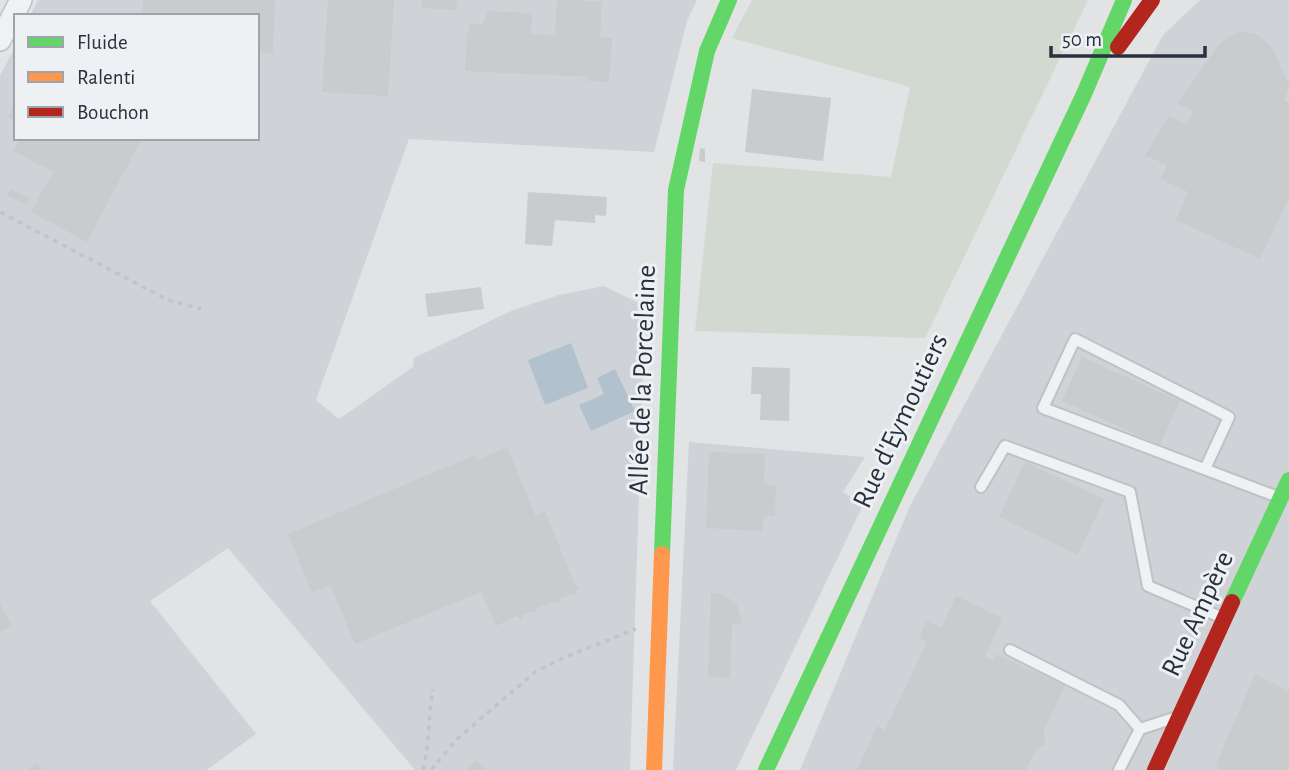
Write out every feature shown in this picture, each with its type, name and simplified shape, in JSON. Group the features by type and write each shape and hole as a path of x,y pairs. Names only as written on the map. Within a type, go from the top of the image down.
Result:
{"street":[{"path":"0,40 21,0"},
{"name":"Allée de la Porcelaine","path":"654,770 676,190 707,51 729,0"},
{"path":"1084,94 1124,0"},
{"path":"1084,94 1152,0"},
{"name":"Rue d'Eymoutiers","path":"766,770 1084,94"},
{"name":"Rue Ampère","path":"1155,770 1289,480"}],"lane":[{"path":"1205,469 1229,417 1075,339 1044,408 1280,498"},
{"path":"981,487 1005,446 1130,492 1148,586 1225,619"},
{"path":"1010,650 1119,705 1140,729"},
{"path":"1119,770 1140,729 1180,716"}],"path":[{"path":"0,212 168,300 201,309"},
{"path":"431,770 457,738 536,672 565,657 661,620"},
{"path":"424,770 433,689"}],"shaded area":[{"path":"38,0 697,0 687,21 654,152 409,139 316,400 339,419 413,367 414,358 513,310 559,295 604,286 645,306 630,770 415,770 228,548 150,601 256,734 207,770 0,770 0,76 14,49 14,140 259,140 259,14 31,14"},
{"path":"752,0 1088,0 925,338 695,331 713,163 891,177 910,87 732,38"},
{"path":"1200,0 1289,0 1289,770 800,770 910,506 1163,35"},
{"path":"689,442 865,457 843,492 863,505 736,770 673,770"}],"water":[{"path":"571,343 588,388 545,405 528,360"},
{"path":"615,369 635,411 591,431 579,405 604,394 597,378"}],"building":[{"path":"143,0 275,0 273,53 259,52 259,14 142,14"},
{"path":"328,0 394,0 388,96 322,92"},
{"path":"422,0 457,0 456,10 422,8"},
{"path":"557,0 602,1 600,37 612,38 609,82 588,81 589,77 465,71 469,24 483,24 488,11 532,13 531,34 555,35"},
{"path":"1242,31 1258,35 1272,47 1289,85 1284,101 1289,103 1289,198 1260,259 1176,220 1188,192 1161,179 1167,165 1145,155 1169,116 1187,124 1193,111 1177,104 1219,44"},
{"path":"752,89 831,98 823,161 745,152"},
{"path":"14,106 14,120 8,117"},
{"path":"19,140 141,140 87,242 31,212 53,172 13,151"},
{"path":"700,148 705,149 705,162 699,161"},
{"path":"11,189 30,198 26,205 7,195"},
{"path":"528,192 607,197 606,216 595,215 595,223 555,220 552,246 525,244"},
{"path":"481,287 484,309 428,317 425,294"},
{"path":"1082,357 1180,401 1160,445 1062,401"},
{"path":"752,367 790,368 789,421 760,420 761,394 751,394"},
{"path":"507,447 535,515 545,511 575,585 579,587 575,596 571,594 560,599 558,603 553,602 537,608 535,613 530,611 521,619 516,616 496,626 481,592 355,644 330,585 312,593 288,534 475,455 477,460"},
{"path":"709,452 765,454 764,484 776,485 775,516 764,516 762,531 706,528"},
{"path":"1025,462 1104,499 1078,555 999,517"},
{"path":"711,592 730,599 737,605 740,614 742,624 732,624 730,678 708,677"},
{"path":"956,596 1002,618 985,657 993,660 996,654 1065,686 1044,730 1045,746 1037,748 1026,770 857,770 877,726 885,730 927,642 919,638 926,621 941,628"},
{"path":"0,604 12,625 0,632"},
{"path":"1255,674 1289,691 1289,770 1218,770 1216,764"},
{"path":"476,760 487,770 466,770"},
{"path":"38,763 42,770 26,770"}],"traffic: fast":[{"path":"662,554 676,190 707,51 729,0"},
{"path":"766,770 1084,94 1124,0"},
{"path":"1232,602 1289,480"}],"traffic: slow":[{"path":"654,770 662,554"}],"traffic: jam":[{"path":"1118,47 1152,0"},
{"path":"1155,770 1232,602"}]}
